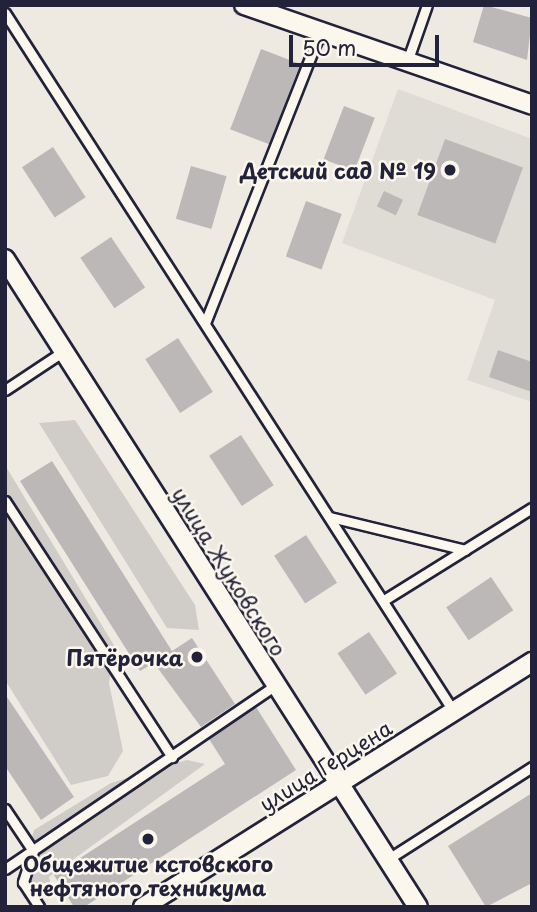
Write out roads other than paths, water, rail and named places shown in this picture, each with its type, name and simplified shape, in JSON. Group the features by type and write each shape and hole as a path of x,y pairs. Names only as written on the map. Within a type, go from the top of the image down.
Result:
{"street":[{"path":"244,5 532,105"},
{"name":"улица Жуковского","path":"5,259 418,907"},
{"name":"улица Герцена","path":"144,907 532,662"}],"lane":[{"path":"407,62 427,5"},
{"path":"5,13 454,712"},
{"path":"205,323 320,32"},
{"path":"5,390 64,351"},
{"path":"5,501 172,757"},
{"path":"384,600 532,508"},
{"path":"330,517 465,550"},
{"path":"5,869 276,685"},
{"path":"388,859 532,767"},
{"path":"5,808 33,850"},
{"path":"33,850 23,882 39,907"}],"place":[{"name":"Детский сад № 19","path":"450,170"},
{"name":"Пятёрочка","path":"197,657"},
{"name":"Общежитие кстовского нефтяного техникума","path":"148,839"}]}
